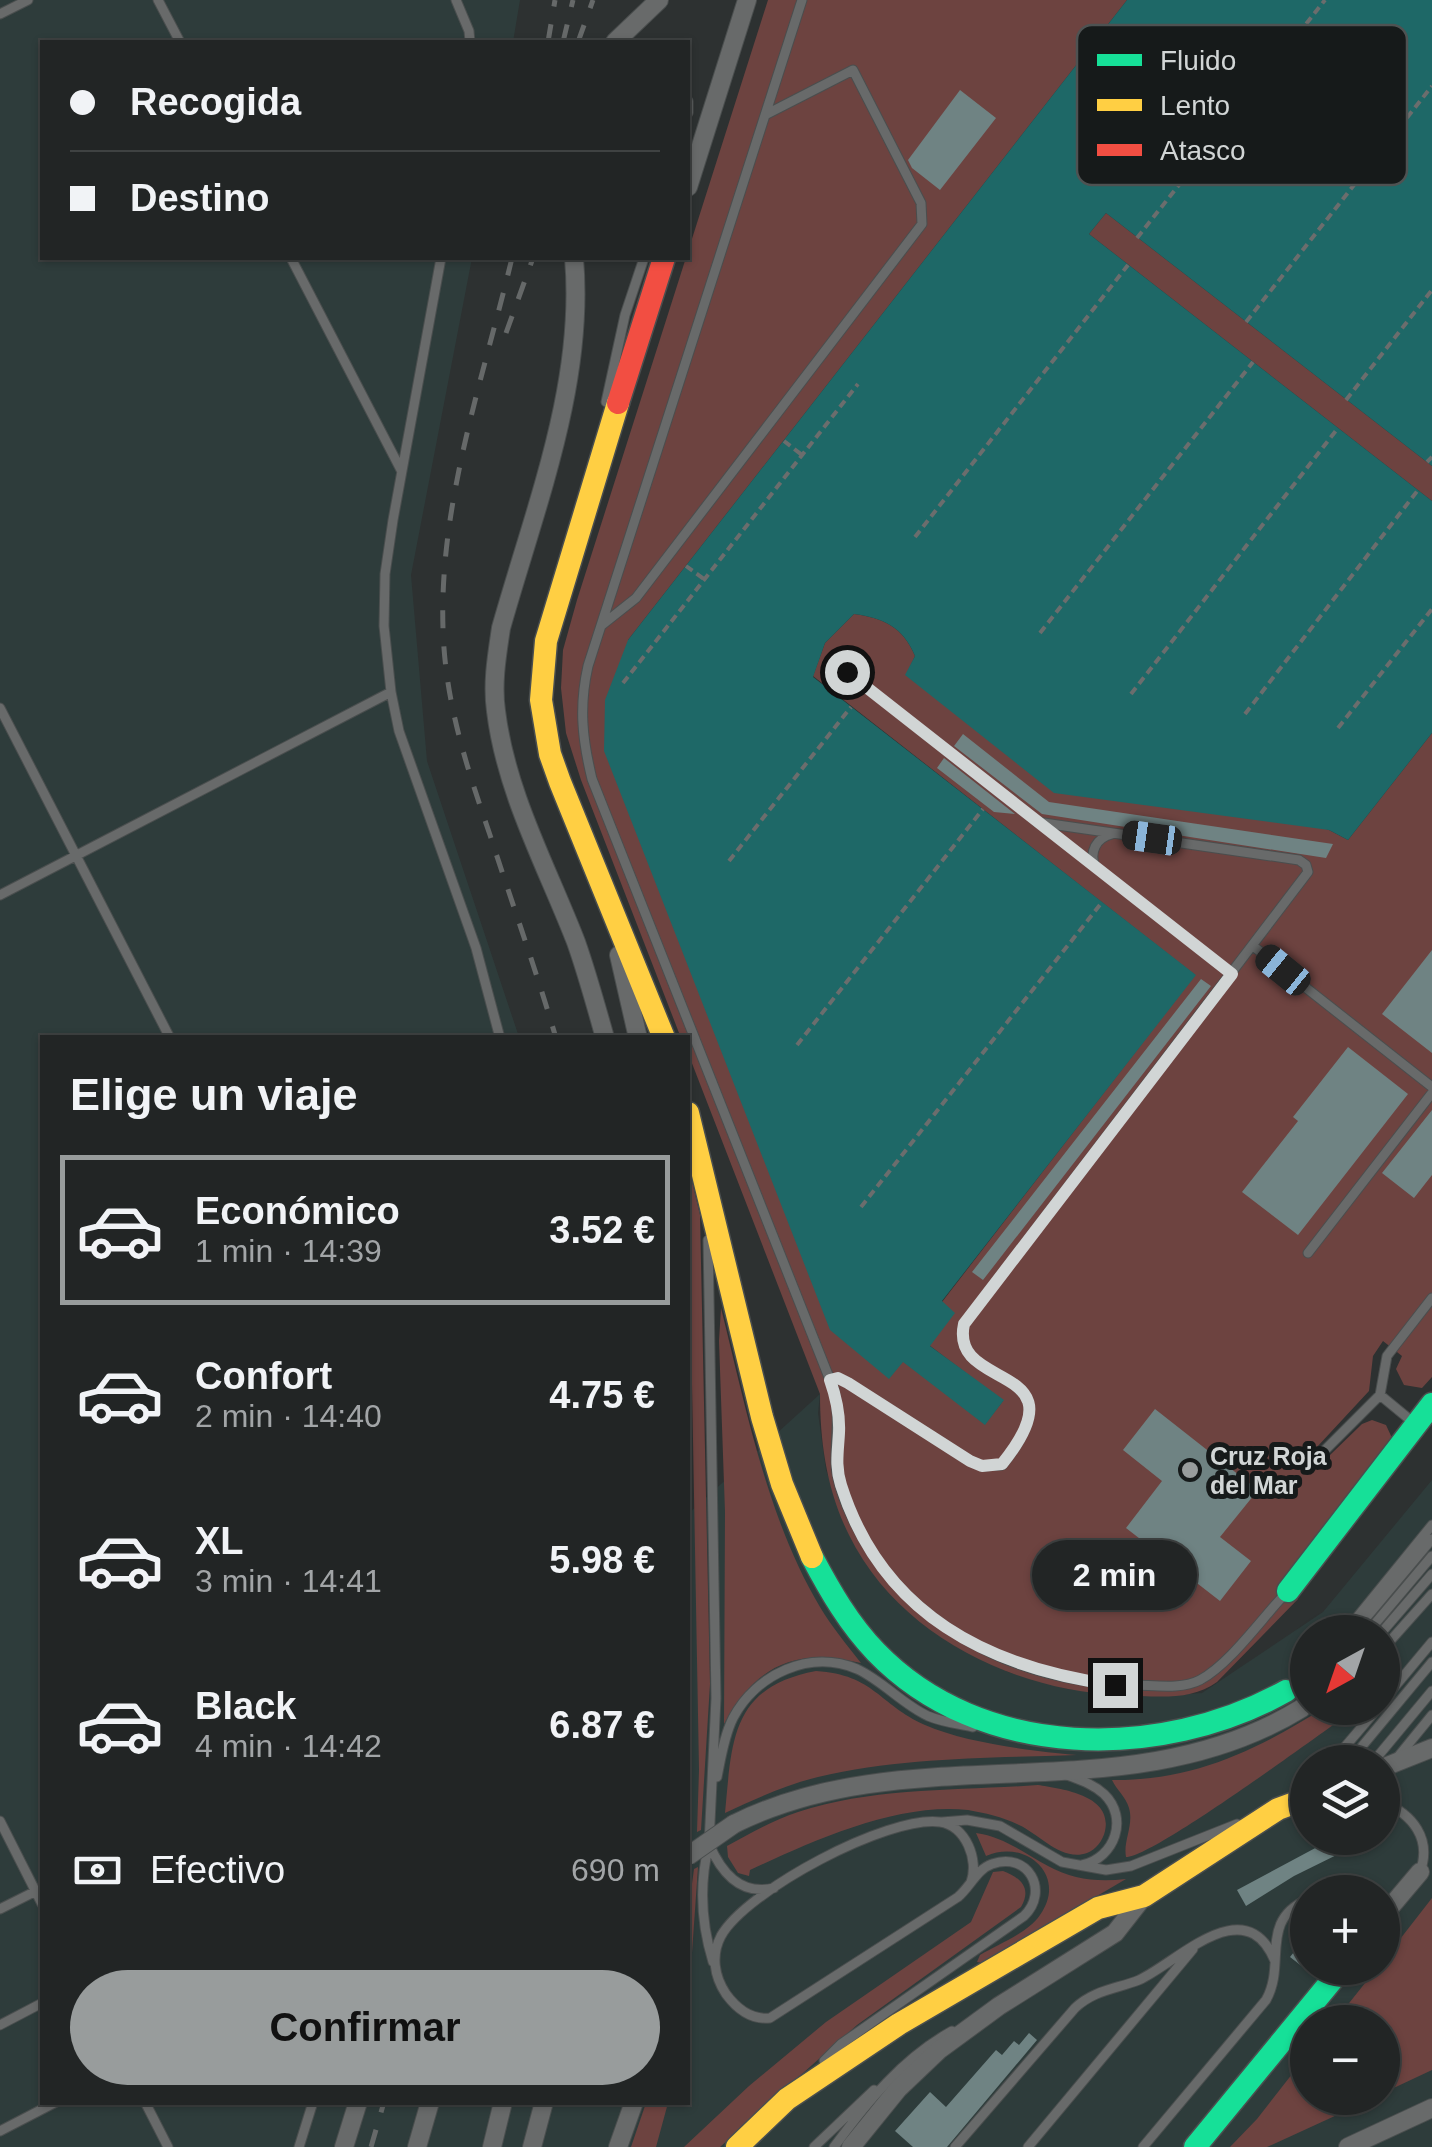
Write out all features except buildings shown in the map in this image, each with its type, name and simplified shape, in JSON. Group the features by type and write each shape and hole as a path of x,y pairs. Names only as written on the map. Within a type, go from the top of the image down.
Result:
{"street":[{"path":"617,40 659,0"},
{"path":"690,181 747,0"},
{"path":"574,260 578,307 570,377 501,628 495,707 512,784 576,944 605,1035"},
{"path":"663,260 552,613 541,700 550,754 608,909 663,1035"},
{"path":"608,909 637,1035"},
{"path":"690,1121 769,1445 802,1539 823,1585 875,1653 932,1696 993,1725 1042,1736 1122,1738 1188,1732 1230,1721 1290,1697"},
{"path":"1288,1591 1432,1404"},
{"path":"690,1855 734,1824 784,1802 843,1787 1119,1768 1181,1758 1262,1731 1290,1704"},
{"path":"1400,1758 1428,1746"},
{"path":"851,2147 916,2070 999,2006 1115,1932 1144,1896 1290,1805"},
{"path":"1400,1896 1426,1865"},
{"path":"736,2147 787,2099 898,2024 1098,1908 1144,1896"},
{"path":"1195,2147 1328,1985"},
{"path":"344,2147 357,2105"},
{"path":"416,2147 429,2105"},
{"path":"492,2147 502,2105"},
{"path":"532,2147 543,2105"},
{"path":"618,2147 633,2105"},
{"path":"1348,2147 1432,2108"}],"lane":[{"path":"0,14 28,0"},
{"path":"158,0 179,40"},
{"path":"456,0 470,40"},
{"path":"802,0 600,626 581,700 582,738 592,778 830,1380 838,1405 836,1462 852,1517 872,1551 914,1601 939,1622 988,1652 1042,1672 1115,1685 1184,1685 1199,1681 1212,1671 1288,1591"},
{"path":"600,626 636,598 922,224 921,203 853,70 765,115"},
{"path":"292,260 402,472"},
{"path":"441,260 385,574 384,626 391,692 414,780 461,902 499,1035"},
{"path":"585,502 625,315 643,260"},
{"path":"847,672 1232,974"},
{"path":"0,895 391,692"},
{"path":"0,708 168,1035"},
{"path":"830,1380 838,1378 848,1383 970,1461 982,1466 1002,1464 1029,1425 1029,1402 1021,1390 972,1358 964,1347 964,1324 1308,872 1299,860 1037,822"},
{"path":"1095,868 1094,849 1104,836 1115,833"},
{"path":"1253,946 1432,1090 1308,1253"},
{"path":"707,1192 716,1698 709,1844 703,1866 703,1920 716,1973 743,2012 762,2018 779,2014 958,1897 990,1864 1017,1862 1033,1876 1035,1901 1024,1916 841,2044 787,2099"},
{"path":"1323,1452 1380,1395 1387,1356 1432,1298"},
{"path":"1380,1395 1416,1425"},
{"path":"1358,1615 1432,1525"},
{"path":"1368,1615 1432,1538"},
{"path":"1382,1615 1432,1556"},
{"path":"1397,1615 1432,1574"},
{"path":"1400,1630 1432,1594"},
{"path":"1400,1681 1432,1642"},
{"path":"1363,1745 1432,1662"},
{"path":"712,1800 728,1730 741,1704 773,1674 800,1665 828,1663 856,1669 939,1720 1042,1736"},
{"path":"1396,1745 1432,1691"},
{"path":"1400,1748 1432,1715"},
{"path":"1346,1745 1363,1725"},
{"path":"1050,1771 1096,1788 1116,1813 1116,1834 1106,1852 1088,1864 1075,1866"},
{"path":"716,1973 715,1954 722,1935 736,1918 820,1859 880,1833 904,1826 967,1820 1000,1826 1062,1862 1106,1870 1132,1866 1185,1842 1278,1809"},
{"path":"1400,1811 1416,1826 1425,1848 1426,1865"},
{"path":"0,1821 40,1900"},
{"path":"939,1822 965,1840 975,1866 971,1882"},
{"path":"709,1844 718,1865 732,1880 752,1889 778,1886"},
{"path":"0,1909 36,1891"},
{"path":"1144,2147 1266,2000 1274,1982 1275,1940 1280,1922 1290,1910"},
{"path":"955,2147 1082,2002 1101,1991 1138,1980 1206,1938 1230,1929 1242,1930 1263,1942 1275,1961"},
{"path":"1028,2147 1191,1950 1206,1938"},
{"path":"0,2025 40,2004"},
{"path":"814,2147 935,2040 999,2006"},
{"path":"834,2147 894,2074"},
{"path":"0,2131 50,2105"},
{"path":"147,2105 168,2147"},
{"path":"299,2147 311,2105"}],"path":[{"path":"1305,25 1325,0"},
{"path":"1407,118 1432,86"},
{"path":"1137,238 1179,185"},
{"path":"1246,322 1354,185"},
{"path":"915,537 1128,265"},
{"path":"1346,400 1432,290"},
{"path":"1040,633 1252,362"},
{"path":"623,683 858,384"},
{"path":"1132,694 1338,428"},
{"path":"784,441 802,455"},
{"path":"1428,462 1432,456"},
{"path":"1246,714 1418,490"},
{"path":"686,566 704,580"},
{"path":"1338,728 1432,608"},
{"path":"728,861 851,707"},
{"path":"798,1045 984,808"},
{"path":"861,1207 1103,900"}],"shaded area":[{"path":"0,0 520,0 513,40 40,40 40,260 472,260 411,575 427,761 518,1035 40,1035 40,2105 690,2105 690,1512 820,1394 818,1413 826,1470 850,1536 871,1570 912,1614 957,1647 1008,1672 1067,1689 1160,1696 1202,1693 1290,1634 1290,1725 1400,1725 1400,1615 1319,1615 1432,1480 1432,2147 0,2147"},
{"path":"768,0 1127,0 1108,25 1077,25 1077,64 628,640 889,1378 903,1361 985,1424 1003,1401 929,1345 942,1302 1195,975 813,676 825,643 854,614 883,621 905,638 915,656 906,675 1348,840 1432,733 1432,1377 1422,1388 1404,1385 1396,1369 1402,1356 1383,1341 1373,1356 1369,1391 1317,1447 1329,1456 1362,1424 1372,1420 1386,1425 1392,1438 1281,1586 1298,1599 1217,1682 1195,1693 1158,1697 1081,1691 1001,1669 928,1629 897,1602 870,1570 841,1518 823,1449 820,1394 690,1058 690,1035 680,1035 581,780 566,733 561,688 563,650 685,260 690,260 690,245"},
{"path":"1106,213 1432,466 1432,501 1089,234"},
{"path":"690,1172 700,1215 710,1684 701,1830 697,1832"},
{"path":"721,1308 760,1462 786,1537 820,1607 861,1663 816,1658 780,1665 750,1687 724,1724 725,1512"},
{"path":"816,1671 864,1684 909,1717 941,1731 1000,1745 1077,1755 947,1760 850,1770 794,1784 725,1813 730,1762 741,1721 767,1690"},
{"path":"1295,1725 1333,1725 1305,1745 1290,1745 1290,1756 1200,1818 1142,1852 1126,1857 1129,1808 1112,1780 1197,1769"},
{"path":"1038,1785 1084,1796 1101,1809 1105,1831 1096,1847 1087,1853 1069,1854 1007,1820 968,1810 941,1809 856,1826 750,1870 749,1876 738,1873 728,1857 727,1846 780,1819 827,1804 917,1791"},
{"path":"976,1833 1005,1842 1076,1877 1126,1879 983,1963 977,1962 980,1955 1035,1921 1047,1901 1049,1887 1046,1874 1028,1856 1001,1852 986,1856"},
{"path":"698,1867 690,1981 690,1898 694,1869"},
{"path":"1003,1871 1025,1889 1021,1907 857,2025 720,2147 684,2147 826,2022 971,1922 993,1872"},
{"path":"1432,1898 1432,2070 1400,2085 1400,2005 1348,2005 1363,1985 1400,1985 1400,1939"},
{"path":"1290,2077 1290,2115 1337,2115 1267,2147 1230,2147"},
{"path":"645,2105 667,2105 656,2147 631,2147"}],"water":[{"path":"1127,0 1432,0 1432,466 1106,213 1089,234 1432,501 1432,733 1348,840 1329,830 1054,793 905,675 915,656 905,638 891,626 854,614 825,643 813,677 1196,975 942,1301 955,1313 930,1346 1004,1400 985,1425 903,1362 889,1379 830,1330 604,751 605,700 628,640 1077,64 1077,185 1407,185 1407,25 1108,25"}],"railway":[{"path":"548,40 555,0"},
{"path":"563,40 573,0"},
{"path":"579,40 593,0"},
{"path":"511,260 455,488 443,629 448,683 466,760 555,1035"},
{"path":"506,333 532,260"},
{"path":"371,2147 383,2105"}],"traffic: fast":[{"path":"1288,1591 1432,1404"},
{"path":"812,1557 833,1595 876,1652 919,1688 967,1714 1019,1731 1074,1739 1129,1738 1184,1730 1237,1714 1286,1691"},
{"path":"1195,2147 1328,1985"}],"traffic: slow":[{"path":"618,403 546,641 541,700 550,754 560,782 663,1035"},
{"path":"690,1121 762,1417 782,1484 812,1557"},
{"path":"737,2147 787,2099 899,2024 1098,1908 1144,1896 1290,1805"}],"traffic: jam":[{"path":"618,403 663,260"}],"place":[{"name":"Cruz Roja del Mar","path":"1190,1470"}],"route":[{"path":"847,672 1232,974 964,1324 964,1347 972,1358 1021,1390 1029,1402 1029,1425 1002,1464 992,1467 970,1461 848,1383 838,1378 830,1380 838,1405 836,1462 840,1482 852,1517 891,1577 939,1622 988,1652 1042,1672 1115,1685"}]}
